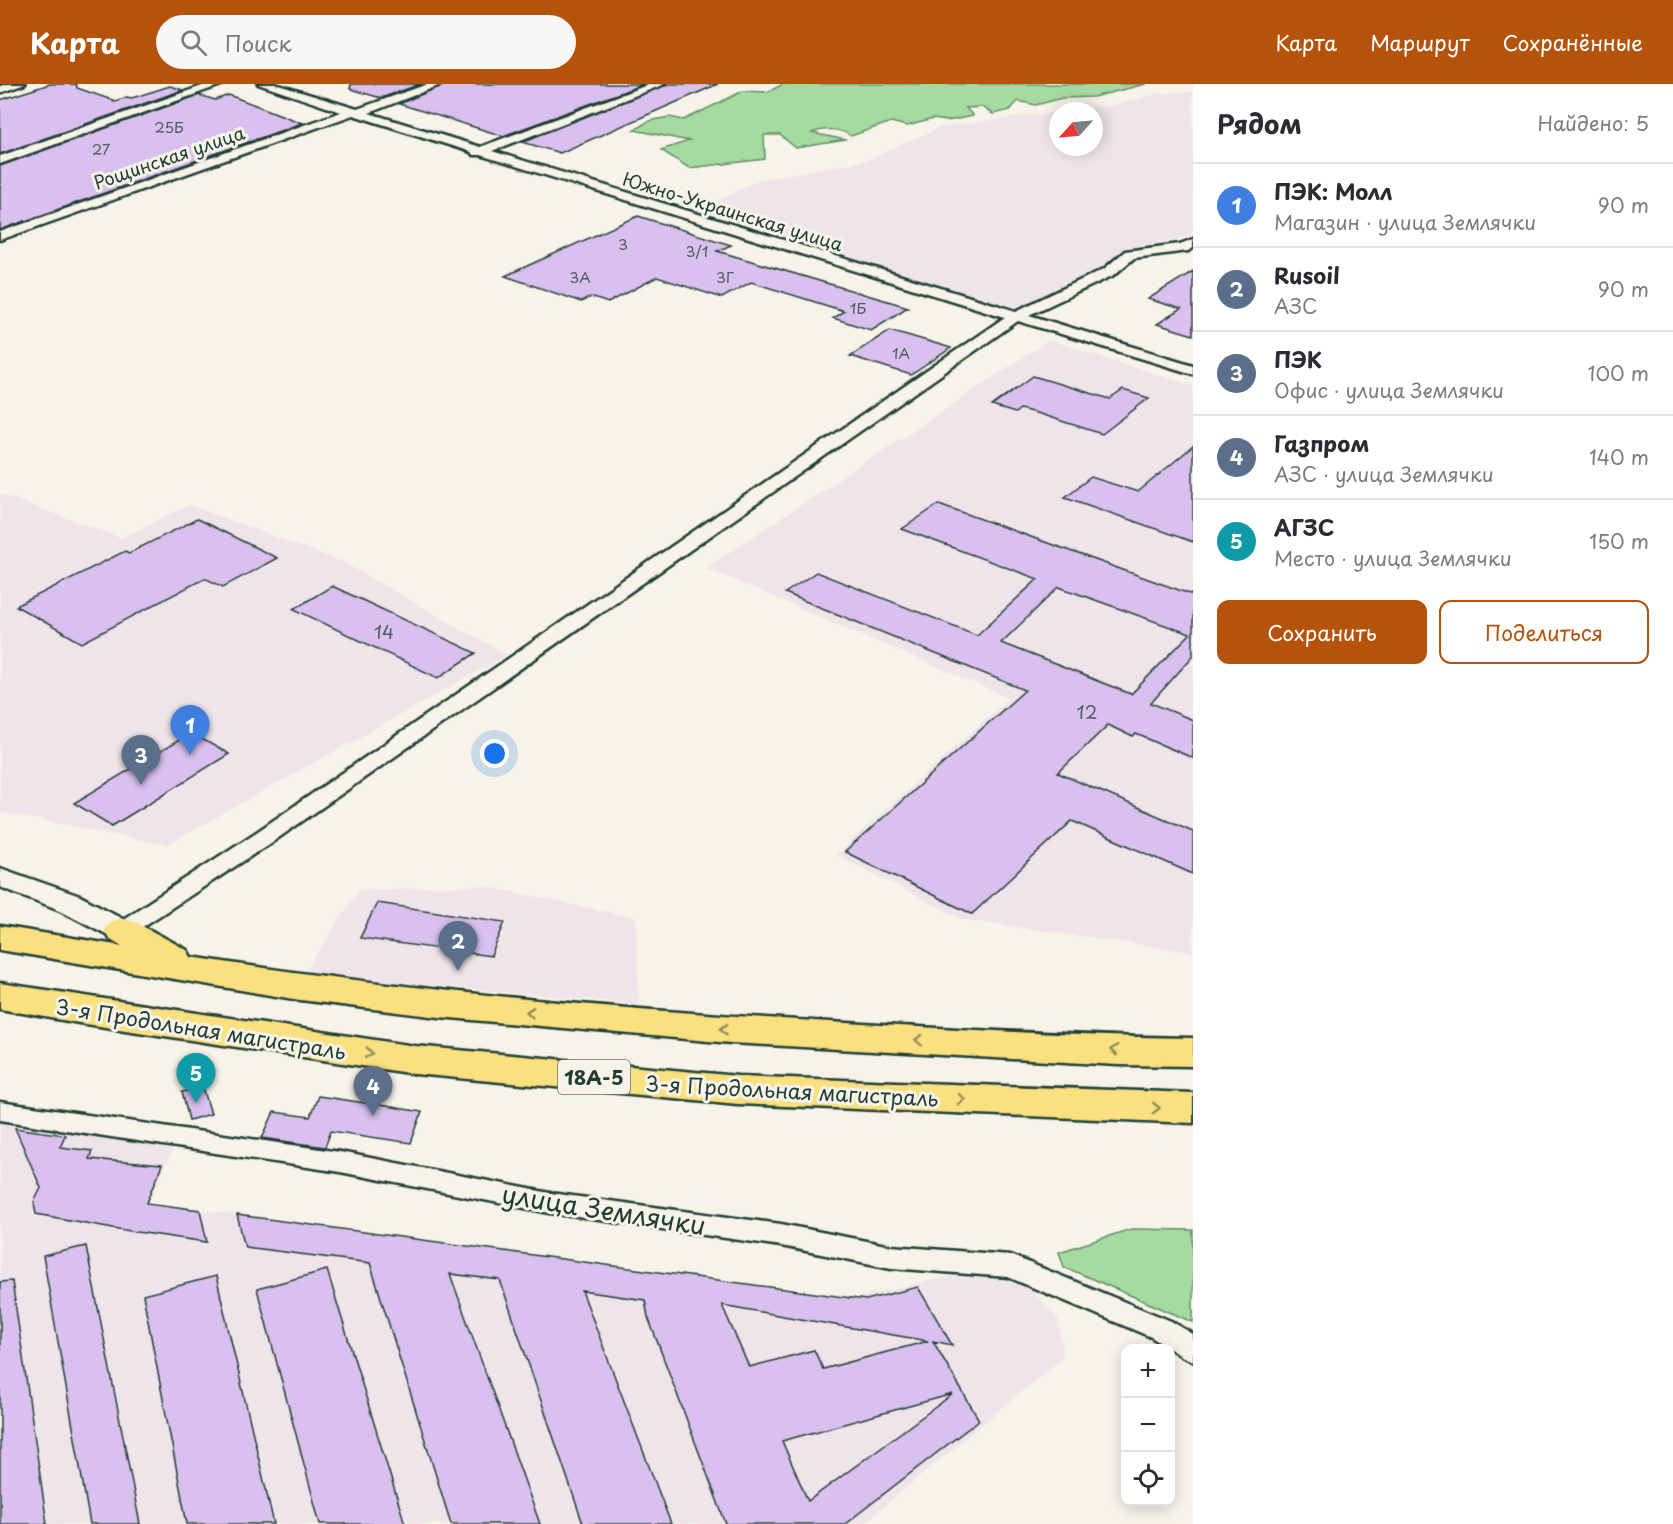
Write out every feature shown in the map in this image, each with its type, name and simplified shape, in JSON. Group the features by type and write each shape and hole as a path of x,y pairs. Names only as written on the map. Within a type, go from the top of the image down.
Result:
{"highway":[{"path":"122,930 194,970"},
{"path":"0,938 194,970 439,1004 720,1029 1118,1051 1193,1052"},
{"name":"3-я Продольная магистраль","path":"0,996 414,1060 738,1090 1193,1108"}],"street":[{"path":"0,90 20,84"},
{"path":"0,160 219,84"},
{"name":"Южно-Украинская улица","path":"263,84 477,152 1193,370"},
{"name":"Рощинская улица","path":"0,235 438,84"},
{"path":"477,152 660,84"},
{"path":"0,877 70,903 122,930 275,829 1014,317 1108,272 1130,254 1184,248 1193,243"},
{"name":"улица Землячки","path":"0,1111 329,1161 550,1203 781,1235 891,1257 1010,1266 1161,1329 1193,1349"}],"shaded area":[{"path":"1193,92 1193,233 1172,241 1124,250 1107,263 1070,282 1044,300 1005,309 693,213 758,180 869,160 938,128 1049,113 1049,156 1103,156 1103,106 1157,94"},
{"path":"1049,340 1193,386 1193,952 962,919 836,855 1009,698 706,568"},
{"path":"0,494 121,538 189,505 342,562 507,655 167,845 0,812"},
{"path":"483,886 636,918 639,1004 304,974 359,890"},
{"path":"0,1116 174,1147 148,1203 853,1299 970,1271 1028,1287 1058,1319 1064,1356 863,1524 0,1524"}],"green space":[{"path":"783,84 1146,84 1093,97 1062,98 1036,105 1018,101 1010,110 993,114 982,107 966,108 973,116 947,121 933,119 907,126 891,122 851,136 837,130 822,130 812,133 846,140 796,148 780,135 764,135 765,159 689,168 661,150 689,141 634,130 649,121 669,117 684,120 743,91 768,92"},
{"path":"1131,1229 1193,1230 1193,1322 1064,1267 1059,1252"}],"building":[{"path":"50,84 76,84 77,88 115,101 170,86 183,90 0,154 0,100"},
{"path":"351,84 421,84 381,98 350,89"},
{"path":"445,84 644,84 503,136 399,104"},
{"path":"667,84 718,84 560,153 522,142"},
{"path":"199,95 215,100 229,95 302,123 0,230 0,166"},
{"path":"638,216 731,245 717,251 908,307 871,330 833,318 844,311 751,282 722,298 657,277 608,303 591,297 581,302 505,276"},
{"path":"1193,271 1193,335 1157,324 1181,309 1148,299"},
{"path":"890,330 951,348 911,375 850,356"},
{"path":"1033,376 1110,399 1123,390 1149,398 1102,434 1036,413 1020,409 1015,413 992,406"},
{"path":"1193,446 1193,542 1065,497 1091,477 1138,492"},
{"path":"939,504 1193,595 1193,656 1151,703 1193,720 1193,758 1136,734 1133,737 1108,725 1058,773 1193,831 1193,874 1072,821 972,914 845,852 1025,690 785,593 816,572 977,635 1038,579 902,529","holes":["1059,587 1190,634 1131,694 1001,643"]},
{"path":"197,519 277,558 223,587 205,578 82,643 16,606 125,551 129,553"},
{"path":"332,586 476,653 438,678 294,609"},
{"path":"191,733 229,754 112,826 74,803"},
{"path":"377,903 505,922 491,956 360,938"},
{"path":"203,1087 211,1114 189,1120 182,1092"},
{"path":"318,1096 422,1112 411,1143 331,1131 325,1147 262,1138 274,1112 310,1117"},
{"path":"15,1128 65,1135 60,1147 92,1151 89,1159 162,1165 147,1203 200,1210 207,1242 36,1214 34,1202 41,1188"},
{"path":"237,1215 866,1300 918,1287 952,1345 933,1341 979,1420 845,1524 726,1524 648,1317 645,1300 582,1291 671,1524 583,1524 500,1280 450,1274 540,1524 451,1524 370,1263 245,1247","holes":["722,1305 783,1316 928,1341 823,1369 814,1350 749,1367","953,1394 808,1501 782,1441"]},
{"path":"86,1246 140,1524 90,1524 43,1256"},
{"path":"327,1270 405,1524 320,1524 257,1289"},
{"path":"216,1276 274,1524 187,1524 143,1295"},
{"path":"12,1281 47,1524 0,1524 0,1282"}],"place":[{"name":"ПЭК: Молл","path":"190,755"},
{"name":"ПЭК","path":"141,785"},
{"name":"Rusoil","path":"458,971"},
{"name":"АГЗС","path":"196,1103"},
{"name":"Газпром","path":"373,1116"}]}
